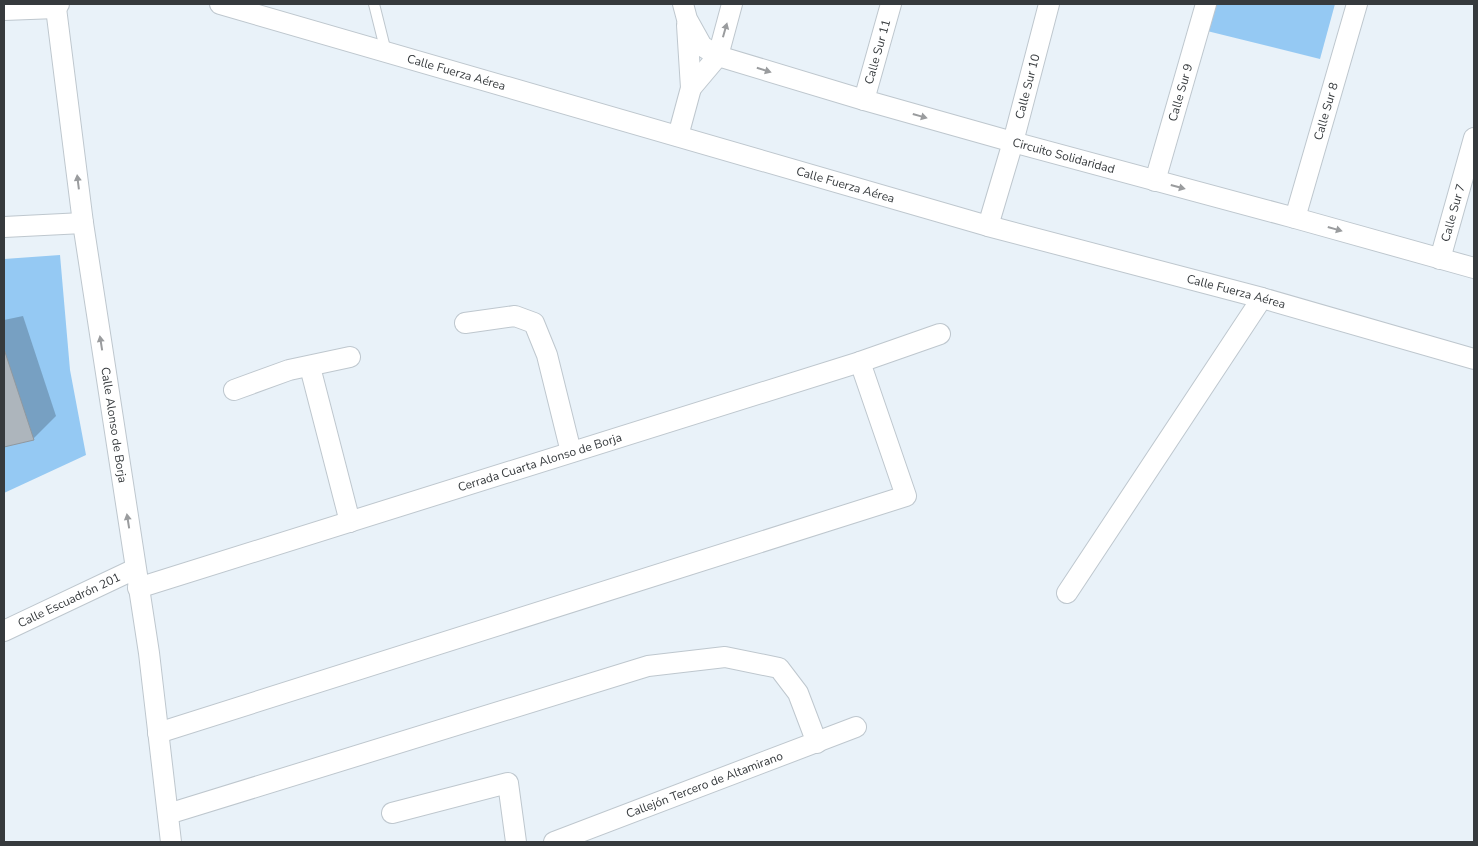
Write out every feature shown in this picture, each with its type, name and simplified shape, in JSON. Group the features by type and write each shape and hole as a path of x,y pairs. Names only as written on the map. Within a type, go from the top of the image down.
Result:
{"street":[{"name":"Calle Fuerza Aérea","path":"220,4 988,226 1262,298 1474,359"},
{"path":"691,88 718,56 732,4"},
{"name":"Calle Sur 11","path":"864,100 892,4"},
{"name":"Calle Sur 10","path":"988,226 1013,142 1049,4"},
{"name":"Calle Sur 9","path":"1155,181 1206,4"},
{"name":"Calle Sur 8","path":"1295,218 1357,4"},
{"path":"4,10 58,6"},
{"name":"Calle Alonso de Borja","path":"58,6 83,223 149,653 171,842"},
{"path":"678,136 691,88 687,9"},
{"name":"Circuito Solidaridad","path":"687,9 702,46 718,56 1013,142 1474,268"},
{"name":"Calle Sur 7","path":"1440,259 1474,138"},
{"path":"4,227 83,223"},
{"path":"1067,593 1262,298"},
{"path":"465,323 515,316 534,322 547,356 571,452"},
{"name":"Cerrada Cuarta Alonso de Borja","path":"137,578 350,522 860,362 940,334"},
{"path":"234,390 289,370 350,357"},
{"path":"158,733 906,496 860,362"},
{"path":"310,367 350,522"},
{"name":"Calle Escuadrón 201","path":"4,631 137,578"},
{"path":"168,814 648,666 725,657 779,668 798,693 817,743"},
{"name":"Callejón Tercero de Altamirano","path":"554,842 856,728"},
{"path":"392,813 508,782 516,842"}],"lane":[{"path":"374,4 386,52"}],"shaded area":[{"path":"1211,4 1335,4 1320,59 1203,30"},
{"path":"60,255 70,370 86,455 4,493 4,259"}],"building":[{"path":"4,349 34,440 4,447"}]}
